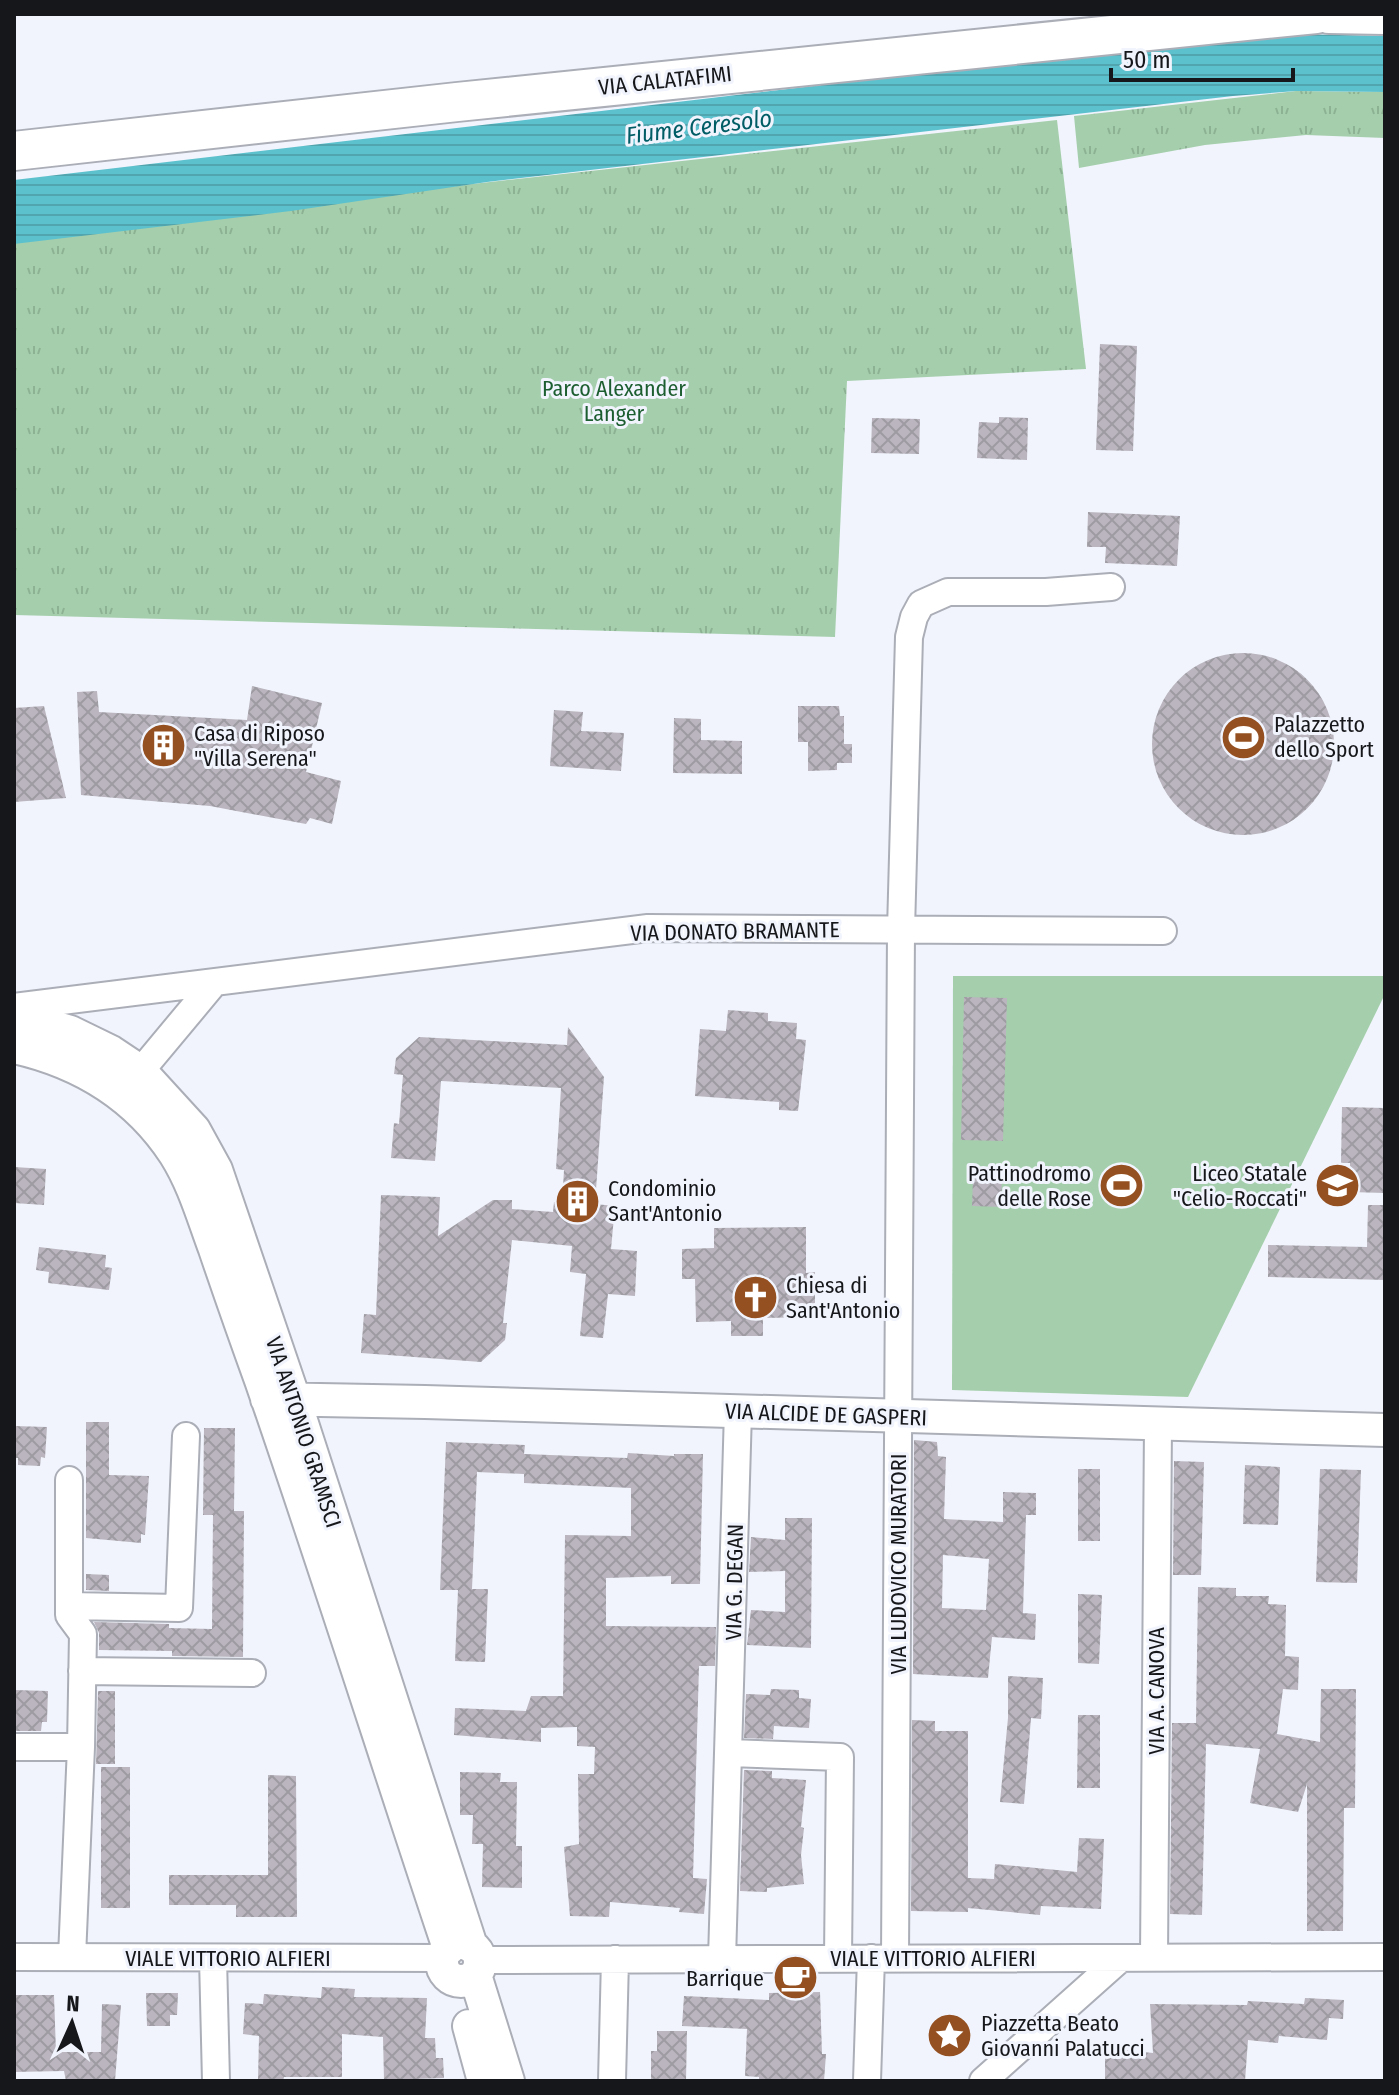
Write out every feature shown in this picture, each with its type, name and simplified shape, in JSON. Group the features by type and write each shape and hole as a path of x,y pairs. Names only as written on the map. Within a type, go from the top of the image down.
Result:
{"main road":[{"name":"VIA CALATAFIMI","path":"14,151 1316,14"},
{"path":"1329,14 1385,15"}],"street":[{"name":"VIA LUDOVICO MURATORI","path":"867,2081 883,1958 899,1416 901,930 909,637 921,604 948,592 1046,592 1111,587"},
{"name":"VIA DONATO BRAMANTE","path":"14,1007 648,928 1163,931"},
{"path":"131,1083 214,983"},
{"name":"VIA ANTONIO GRAMSCI","path":"14,1016 70,1032 111,1052 131,1083 194,1130 216,1170 280,1399 462,1961 508,2081"},
{"name":"VIA ANTONIO GRAMSCI","path":"14,1047 67,1062 93,1075 131,1083"},
{"name":"VIA ALCIDE DE GASPERI","path":"280,1399 1385,1430"},
{"name":"VIA G. DEGAN","path":"722,1959 738,1411"},
{"name":"VIA A. CANOVA","path":"1154,1957 1158,1424"},
{"path":"69,1606 179,1608 186,1436"},
{"path":"69,1480 69,1615 83,1634 72,1957"},
{"path":"82,1671 252,1673"},
{"path":"14,1747 81,1747"},
{"path":"730,1753 840,1757 838,1959"},
{"name":"VIALE VITTORIO ALFIERI","path":"14,1957 462,1961 1385,1957"},
{"path":"213,1958 216,2081"},
{"path":"983,2081 1121,1958"},
{"path":"612,2081 615,1959"},
{"name":"VIA ANTONIO GRAMSCI","path":"462,1961 484,2081"}],"green space":[{"path":"1296,91 1385,92 1385,138 1306,135 1205,145 1079,168 1074,116"},
{"name":"Parco Alexander Langer","path":"1057,120 1086,369 847,381 835,637 14,615 14,240 481,183"},
{"name":"Pattinodromo delle Rose","path":"953,976 1385,976 1385,994 1188,1397 952,1390"}],"water":[{"name":"Fiume Ceresolo","path":"1294,34 1385,36 1385,92 1296,91 1233,96 487,182 291,211 14,244 14,180 839,83"}],"building":[{"path":"1100,344 1137,346 1133,451 1096,450"},
{"path":"999,417 1028,418 1027,460 977,458 979,422 999,423"},
{"path":"872,418 920,419 919,454 871,453"},
{"path":"1088,512 1180,516 1177,566 1105,563 1106,547 1087,547"},
{"name":"Palazzetto dello Sport","path":"1243,653 1278,660 1307,680 1327,709 1334,744 1327,779 1307,808 1278,828 1243,835 1208,828 1179,808 1159,779 1152,744 1159,709 1179,680 1208,660"},
{"name":"Casa di Riposo \"Villa Serena\"","path":"252,686 322,703 306,772 341,781 332,824 310,818 306,824 210,806 81,795 77,692 97,691 99,712 247,720"},
{"path":"44,706 66,798 14,802 14,708"},
{"path":"798,706 839,706 840,716 844,716 844,744 852,744 852,763 837,763 837,770 808,771 808,742 798,742"},
{"path":"554,710 583,712 581,731 624,733 621,771 550,766"},
{"path":"674,718 701,719 701,740 742,741 742,774 673,773"},
{"path":"964,997 1007,998 1003,1141 961,1140"},
{"path":"728,1010 768,1013 768,1021 797,1023 796,1039 806,1040 798,1111 779,1110 779,1102 695,1096 700,1029 726,1031"},
{"name":"Condominio Sant'Antonio","path":"568,1027 604,1077 595,1204 615,1206 611,1249 637,1251 635,1296 608,1294 603,1338 580,1336 586,1274 570,1272 572,1246 512,1240 503,1323 507,1323 505,1340 481,1362 361,1353 364,1314 376,1315 381,1195 440,1197 438,1236 493,1200 512,1200 512,1209 553,1212 554,1202 562,1203 564,1170 556,1169 561,1088 441,1081 435,1161 391,1158 394,1123 399,1124 403,1075 394,1074 396,1058 419,1037 567,1045"},
{"path":"1342,1107 1385,1108 1385,1193 1350,1192 1350,1163 1341,1163"},
{"path":"14,1167 46,1169 44,1205 14,1203"},
{"path":"973,1177 1002,1178 1001,1207 972,1206"},
{"path":"1368,1205 1385,1205 1385,1280 1268,1277 1268,1245 1367,1247"},
{"name":"Chiesa di Sant'Antonio","path":"806,1227 806,1273 815,1272 815,1317 763,1318 763,1336 731,1336 731,1321 696,1322 695,1279 682,1279 682,1249 714,1248 714,1228"},
{"path":"39,1247 106,1255 105,1267 112,1268 109,1290 48,1283 49,1272 36,1270"},
{"path":"86,1422 109,1422 109,1475 149,1476 145,1535 141,1534 141,1543 86,1538"},
{"path":"14,1426 47,1427 45,1458 41,1457 40,1466 18,1465 18,1458 14,1458"},
{"path":"204,1428 235,1428 234,1511 244,1511 243,1657 172,1656 172,1651 99,1650 99,1633 94,1622 169,1624 169,1628 212,1629 213,1515 203,1515"},
{"path":"914,1440 937,1442 938,1456 946,1457 944,1519 1003,1522 1003,1492 1036,1493 1036,1515 1026,1515 1023,1613 1036,1614 1035,1640 992,1637 988,1678 913,1674","holes":["943,1555 989,1559 986,1610 942,1608"]},
{"path":"446,1442 525,1445 524,1454 627,1458 628,1453 703,1454 700,1584 671,1584 671,1576 606,1578 606,1626 716,1627 715,1666 699,1666 693,1878 707,1879 704,1914 679,1912 680,1908 610,1902 609,1917 570,1916 564,1847 579,1844 578,1774 594,1774 595,1747 577,1746 577,1727 541,1728 541,1742 454,1735 455,1708 526,1711 531,1696 563,1696 565,1535 631,1536 631,1488 524,1483 524,1474 477,1472 472,1589 488,1589 485,1662 455,1661 458,1590 440,1590"},
{"path":"1174,1461 1204,1462 1201,1575 1173,1575"},
{"path":"1245,1465 1280,1467 1278,1525 1243,1524"},
{"path":"1078,1469 1100,1469 1100,1541 1078,1541"},
{"path":"1320,1469 1361,1470 1357,1583 1316,1582"},
{"path":"785,1518 812,1518 811,1648 747,1645 751,1610 785,1612 785,1571 749,1572 751,1537 785,1540"},
{"path":"86,1574 109,1575 109,1591 86,1590"},
{"path":"1198,1587 1236,1588 1236,1596 1269,1596 1268,1604 1286,1605 1285,1656 1299,1657 1298,1690 1283,1689 1277,1734 1320,1742 1321,1689 1356,1689 1355,1808 1344,1808 1343,1931 1307,1931 1307,1784 1298,1812 1250,1803 1260,1749 1206,1744 1202,1915 1170,1914 1172,1723 1196,1723"},
{"path":"1078,1594 1102,1595 1099,1664 1078,1663"},
{"path":"1008,1676 1043,1678 1041,1719 1031,1718 1024,1804 1000,1802 1008,1718"},
{"path":"771,1689 799,1690 799,1698 811,1699 809,1728 774,1726 773,1739 744,1738 746,1694 770,1695"},
{"path":"14,1690 48,1691 47,1722 42,1722 41,1731 15,1731"},
{"path":"98,1691 115,1691 115,1764 96,1764"},
{"path":"1078,1715 1100,1715 1100,1788 1077,1788"},
{"path":"912,1720 935,1721 935,1731 968,1731 968,1878 994,1879 995,1864 1077,1872 1079,1838 1104,1839 1101,1909 1041,1906 1040,1915 968,1908 968,1912 911,1911"},
{"path":"101,1767 130,1767 130,1908 101,1908"},
{"path":"744,1770 772,1771 772,1778 806,1780 801,1827 804,1828 801,1855 804,1884 767,1888 767,1892 740,1891"},
{"path":"460,1772 501,1773 500,1782 517,1782 516,1846 522,1846 522,1888 482,1887 483,1844 472,1844 473,1815 460,1815"},
{"path":"268,1775 296,1776 297,1917 236,1917 236,1905 169,1905 169,1875 268,1875"},
{"path":"322,1987 355,1989 354,1997 427,1998 425,2038 435,2038 436,2058 443,2058 444,2078 384,2080 383,2037 342,2034 342,2077 284,2077 283,2081 258,2081 259,2036 243,2034 245,2003 263,2004 264,1994 321,1998"},
{"path":"820,1992 822,2054 826,2054 824,2081 759,2081 759,2077 745,2076 747,2029 682,2026 684,1996 769,2000 769,1993"},
{"path":"146,1993 178,1993 177,2015 170,2015 170,2026 147,2026"},
{"path":"14,1995 54,1995 56,2052 101,2052 102,2004 121,2005 115,2081 66,2081 64,2071 14,2072"},
{"path":"1305,1998 1344,2000 1343,2019 1329,2018 1327,2040 1279,2036 1278,2043 1248,2040 1245,2081 1105,2081 1105,2048 1153,2053 1150,2004 1247,2005 1248,2001 1304,2004"},
{"path":"657,2031 687,2031 686,2081 651,2081 651,2051 657,2051"}],"place":[{"name":"Palazzetto dello Sport","path":"1243,737"},
{"name":"Casa di Riposo \"Villa Serena\"","path":"163,746"},
{"name":"Pattinodromo delle Rose","path":"1122,1186"},
{"name":"Liceo Statale \"Celio-Roccati\"","path":"1338,1186"},
{"name":"Condominio Sant'Antonio","path":"577,1201"},
{"name":"Chiesa di Sant'Antonio","path":"755,1298"},
{"name":"Barrique","path":"795,1978"},
{"name":"Piazzetta Beato Giovanni Palatucci","path":"950,2036"}]}
